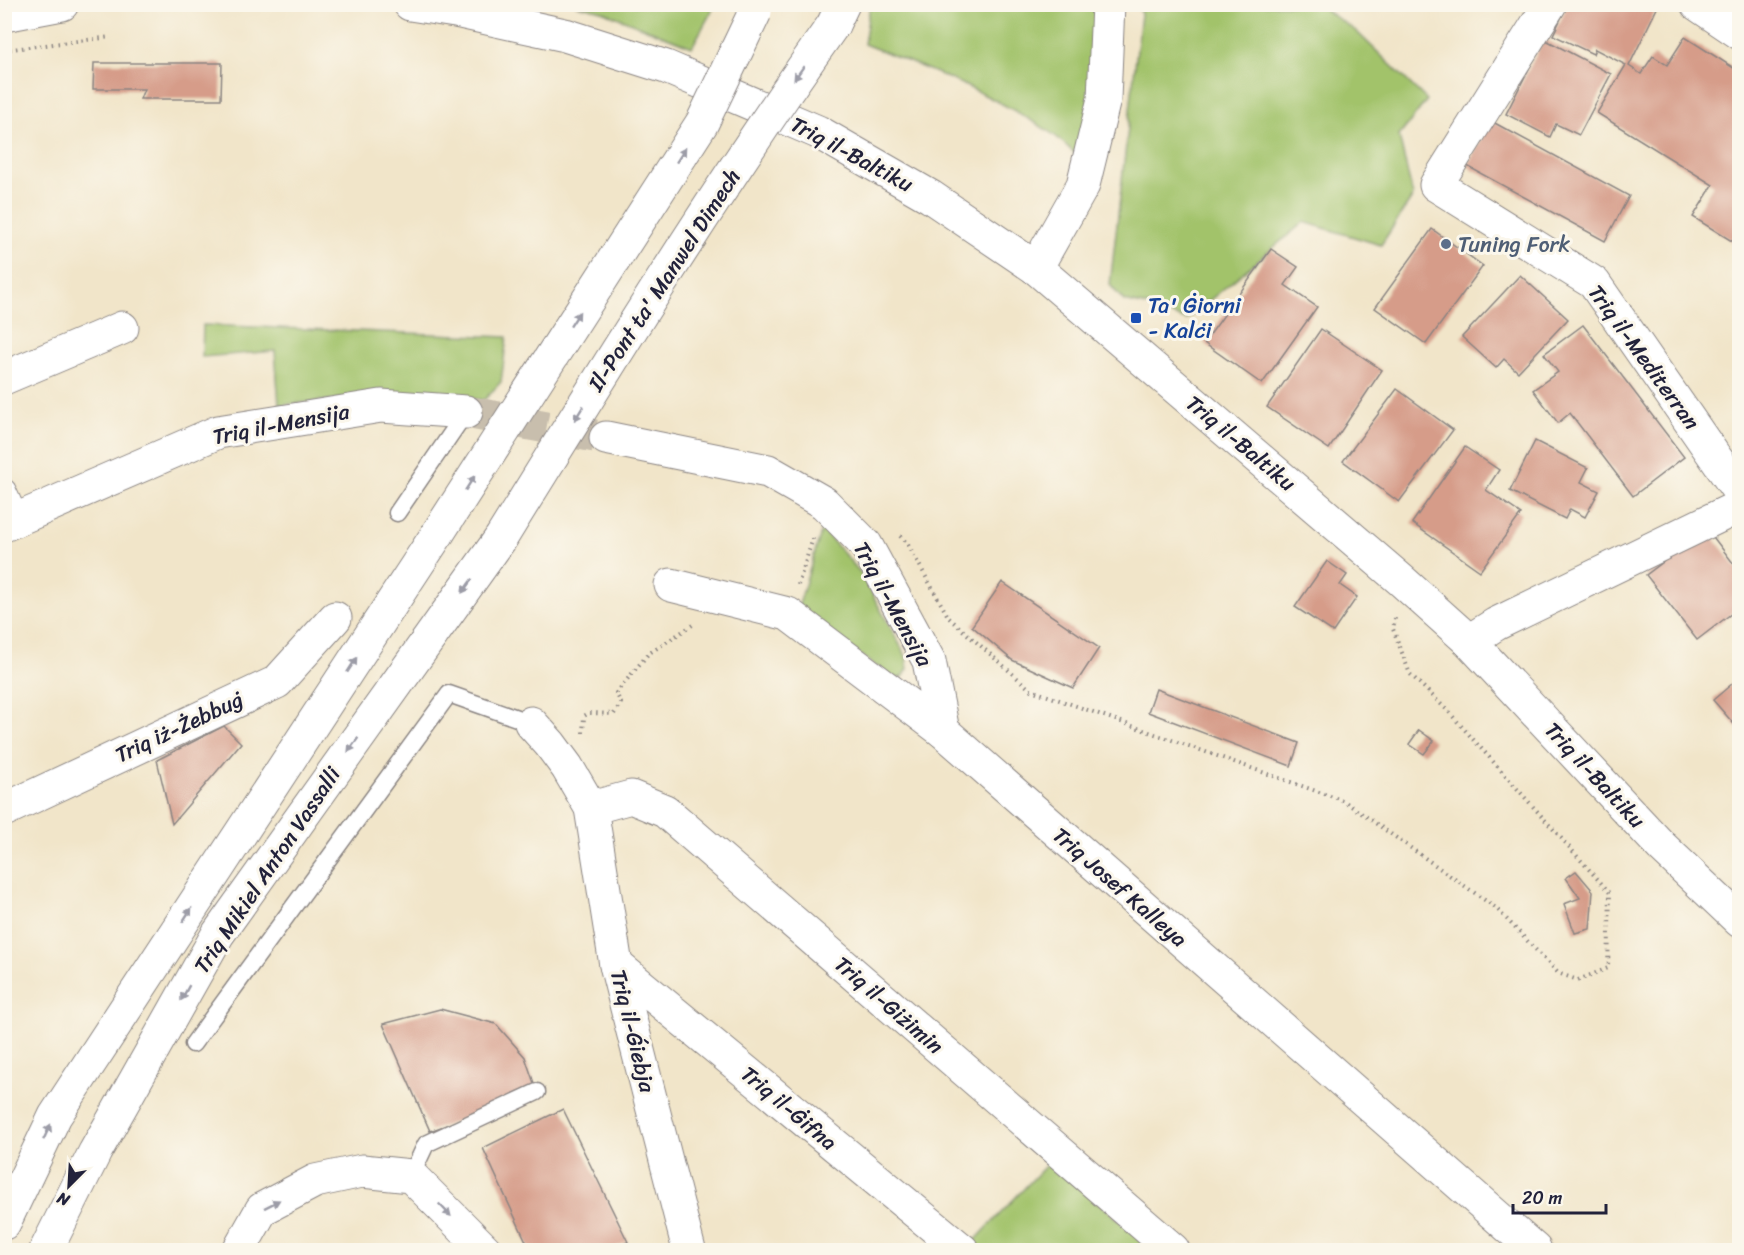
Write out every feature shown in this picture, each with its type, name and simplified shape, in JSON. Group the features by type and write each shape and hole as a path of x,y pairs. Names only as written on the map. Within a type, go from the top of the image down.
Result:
{"main road":[{"path":"4,15 62,4"},
{"name":"Triq il-Baltiku","path":"410,4 565,35 666,67 818,132 931,197 1036,268 1401,580 1469,641 1662,847 1740,921"},
{"path":"1036,268 1083,185 1104,99 1108,4"},
{"name":"Triq il-Mediterran","path":"1550,4 1436,185 1594,283 1740,493"},
{"path":"1696,4 1740,33"},
{"name":"Triq Mikiel Anton Vassalli","path":"4,1223 55,1116 438,533 702,123 755,7"},
{"name":"Il-Pont ta' Manwel Dimech","path":"501,538 639,316 838,15"},
{"path":"4,378 122,328"},
{"name":"Triq il-Mensija","path":"8,512 218,432 381,406 466,412"},
{"name":"Triq il-Mensija","path":"606,438 768,471 824,503 866,545 929,661 943,731"},
{"path":"1469,641 1496,624 1740,506"},
{"name":"Triq Mikiel Anton Vassalli","path":"46,1251 95,1152 218,934 501,538"},
{"name":"Triq Josef Kalleya","path":"670,585 788,614 943,731 1535,1251"},
{"name":"Triq iż-Żebbuġ","path":"4,810 277,682 335,618"},
{"path":"531,723 567,767 591,808"},
{"name":"Triq il-Giżimin","path":"591,808 631,797 664,811 1173,1251"},
{"name":"Triq il-Ǵiebja","path":"591,808 616,965 689,1251"},
{"name":"Triq il-Ġifna","path":"616,965 962,1251"},
{"path":"239,1251 262,1209 315,1181 362,1171 411,1176 484,1251"}],"lane":[{"path":"397,513 466,412"},
{"path":"194,1044 449,694 531,723"},
{"path":"411,1176 426,1144 537,1092"}],"path":[{"path":"4,50 111,37"},
{"path":"788,614 824,503"},
{"path":"899,535 908,543 949,618 1031,690 1344,801 1496,908 1558,973 1578,980 1608,968 1610,893 1448,711 1410,674 1393,629 1401,580"},
{"path":"567,767 579,757 584,716 589,713 614,714 621,703 616,693 648,654 731,600"}],"green space":[{"path":"575,5 715,5 692,47 599,10"},
{"path":"870,5 1099,5 1083,159 1051,133 1006,106 936,73 864,44"},
{"path":"1139,5 1318,5 1356,31 1427,100 1399,136 1413,196 1381,245 1304,222 1186,320 1147,306 1124,301 1110,285 1141,14"},
{"path":"203,325 507,337 501,382 484,400 387,395 279,405 275,351 202,357"},
{"path":"822,529 860,572 906,656 908,669 903,677 895,679 797,611"},
{"path":"1050,1161 1154,1250 966,1250"}],"building":[{"path":"1568,4 1659,4 1629,66 1641,74 1653,56 1667,65 1685,37 1740,72 1740,236 1735,243 1693,217 1713,185 1597,113 1626,65 1595,49 1593,54 1553,35"},
{"path":"1544,39 1611,74 1579,135 1556,124 1550,137 1506,114"},
{"path":"94,63 222,63 221,99 140,99 144,89 93,89"},
{"path":"1491,121 1629,196 1605,241 1467,166"},
{"path":"1432,229 1483,266 1426,344 1375,308"},
{"path":"1271,249 1298,267 1285,285 1317,307 1262,384 1204,343"},
{"path":"1520,275 1568,319 1518,372 1504,359 1496,368 1462,337"},
{"path":"1583,325 1684,457 1633,496 1570,413 1558,423 1533,390 1558,372 1544,354"},
{"path":"1321,329 1382,370 1329,449 1267,407"},
{"path":"1397,389 1453,430 1399,502 1343,461"},
{"path":"1535,441 1588,468 1581,482 1599,491 1585,517 1570,509 1565,519 1510,491"},
{"path":"1465,447 1499,470 1486,490 1521,514 1480,571 1412,523"},
{"path":"1707,529 1740,572 1740,607 1697,640 1646,575"},
{"path":"1327,561 1347,575 1340,585 1357,597 1333,632 1295,607"},
{"path":"1002,582 1099,648 1073,688 1012,660 972,626"},
{"path":"1740,677 1740,731 1713,700"},
{"path":"1156,689 1299,743 1291,766 1148,712"},
{"path":"224,726 241,743 172,824 157,760"},
{"path":"1419,730 1434,741 1424,754 1409,744"},
{"path":"1576,871 1593,891 1590,929 1575,933 1564,904 1580,898 1566,878"},
{"path":"440,1009 496,1024 525,1057 537,1092 430,1131 383,1024"},
{"path":"563,1109 628,1242 609,1250 530,1250 483,1148"}],"tunnel":[{"path":"466,412 606,438"}],"place":[{"name":"Tuning Fork","path":"1446,244"},
{"name":"Ta' Ġiorni - Kalċi","path":"1136,318"}]}
